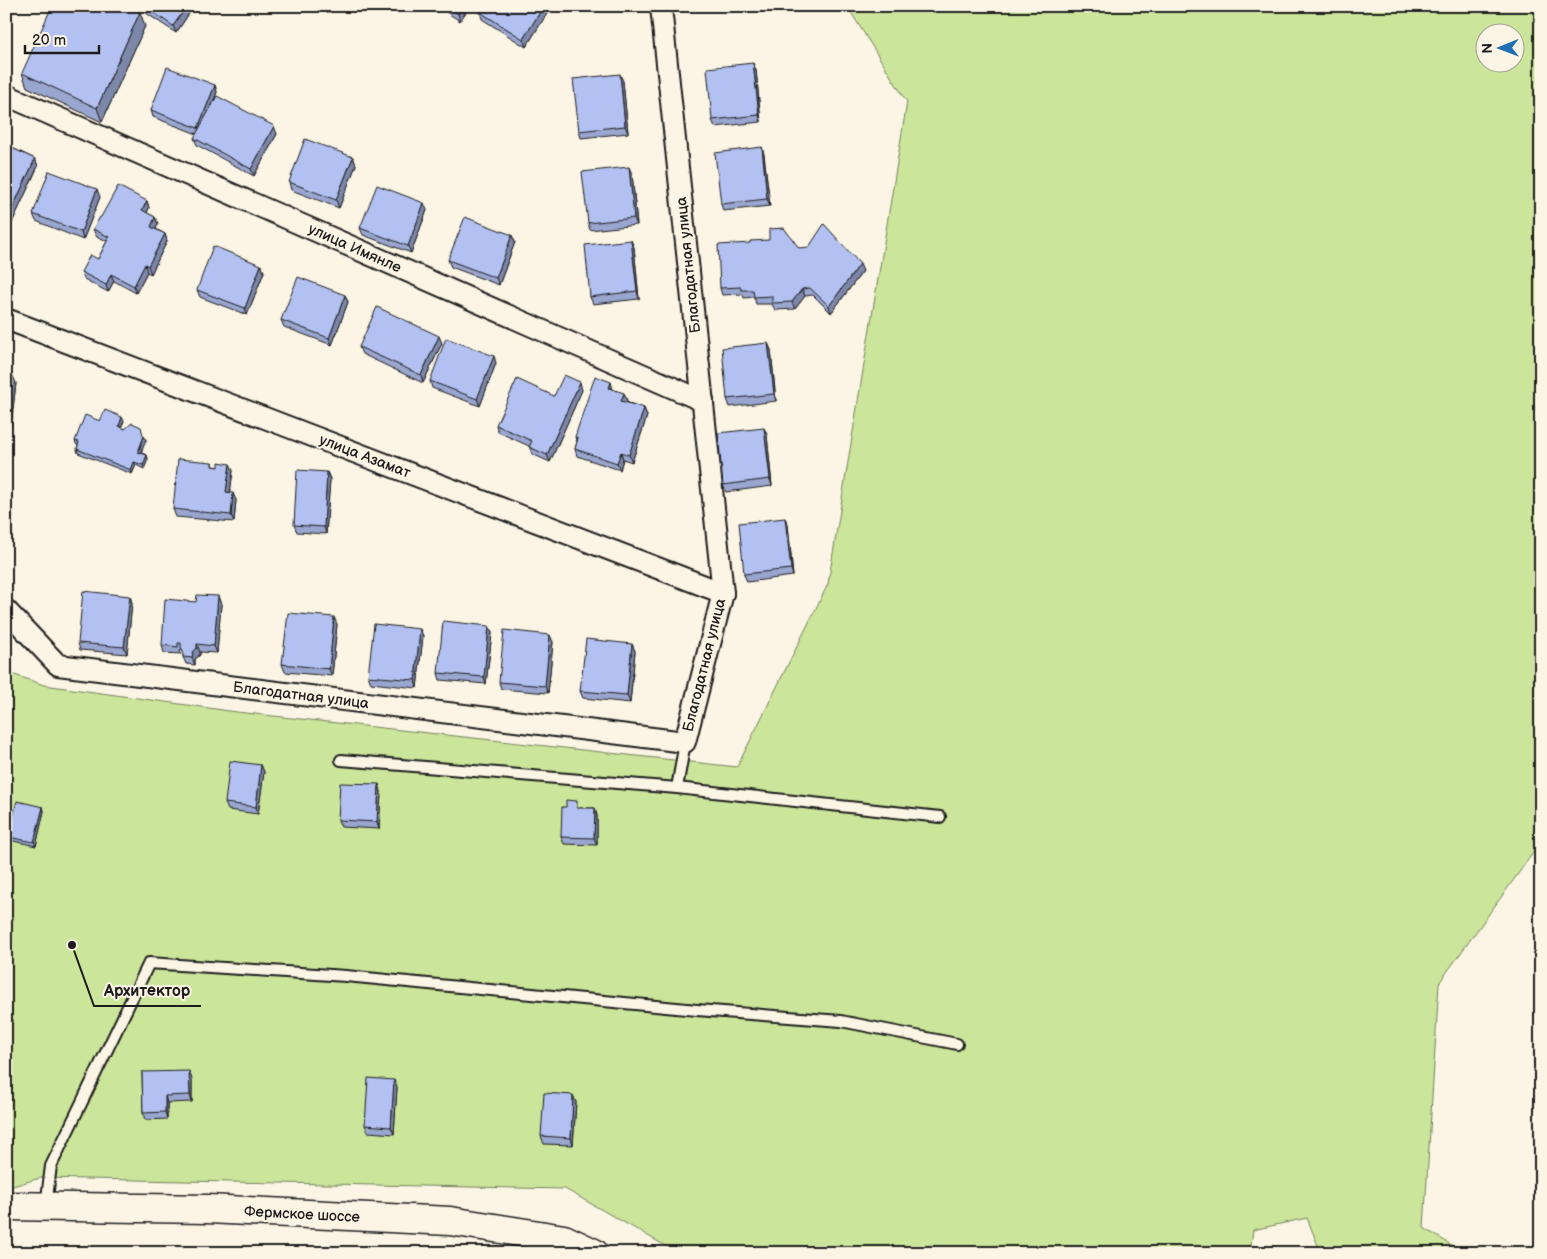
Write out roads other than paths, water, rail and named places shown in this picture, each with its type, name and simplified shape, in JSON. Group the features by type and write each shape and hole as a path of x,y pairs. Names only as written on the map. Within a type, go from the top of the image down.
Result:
{"street":[{"name":"Благодатная улица","path":"6,610 58,665 685,742 723,593 661,7 659,6"},
{"name":"улица Имянле","path":"6,95 703,401"},
{"name":"улица Азамат","path":"6,318 723,593"},
{"name":"Фермское шоссе","path":"6,1206 208,1209 450,1221 564,1239 594,1253"}],"lane":[{"path":"677,788 685,742"},
{"path":"341,760 677,788 940,817"},
{"path":"46,1206 51,1166 149,963 346,976 697,1010 841,1021 957,1044"}],"place":[{"name":"Архитектор","path":"72,945"}]}
